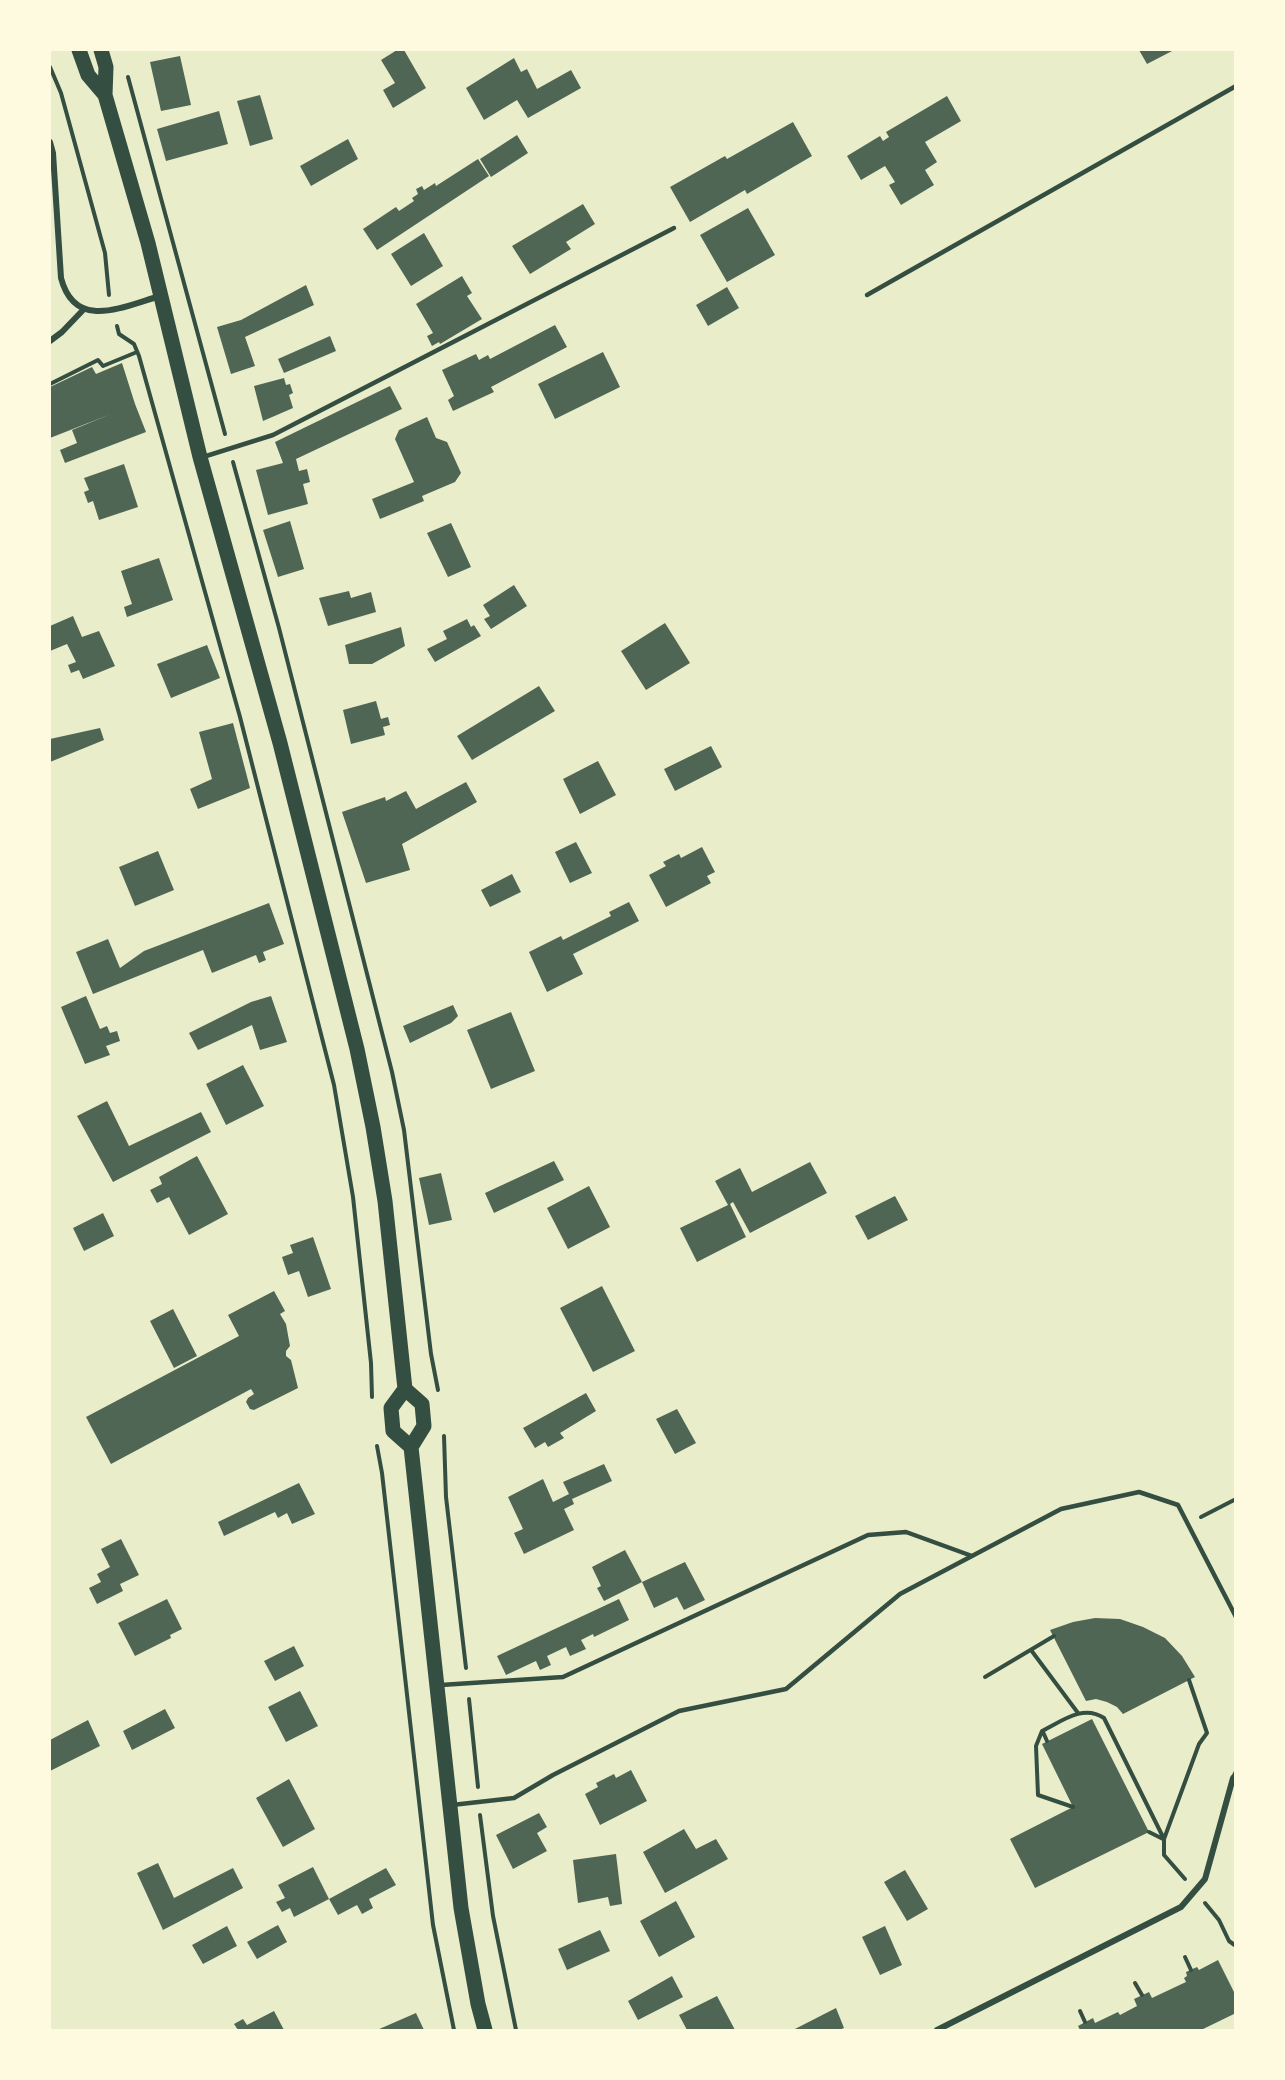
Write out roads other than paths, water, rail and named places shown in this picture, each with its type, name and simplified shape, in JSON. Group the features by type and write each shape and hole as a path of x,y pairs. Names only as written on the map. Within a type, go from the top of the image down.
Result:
{"main road":[{"path":"79,50 88,75 105,95"},
{"path":"101,50 106,67 105,95 148,243 201,457 280,742 357,1049 385,1201 405,1389 391,1408 393,1431 411,1447"},
{"path":"405,1389 422,1404 424,1426 411,1447 461,1908 485,2031"}],"street":[{"path":"50,142 53,153 60,278 65,293 72,302 84,309 99,313 160,296"},
{"path":"50,341 84,309"},
{"path":"937,2031 1181,1906 1205,1879 1234,1775"}],"lane":[{"path":"867,295 1236,87"},
{"path":"201,457 273,435 674,228"},
{"path":"449,1806 514,1798 553,1775 679,1711 786,1689 900,1594 1061,1509 1139,1492 1178,1505 1236,1617"},
{"path":"436,1685 563,1677 868,1535 906,1532 972,1556"}]}
